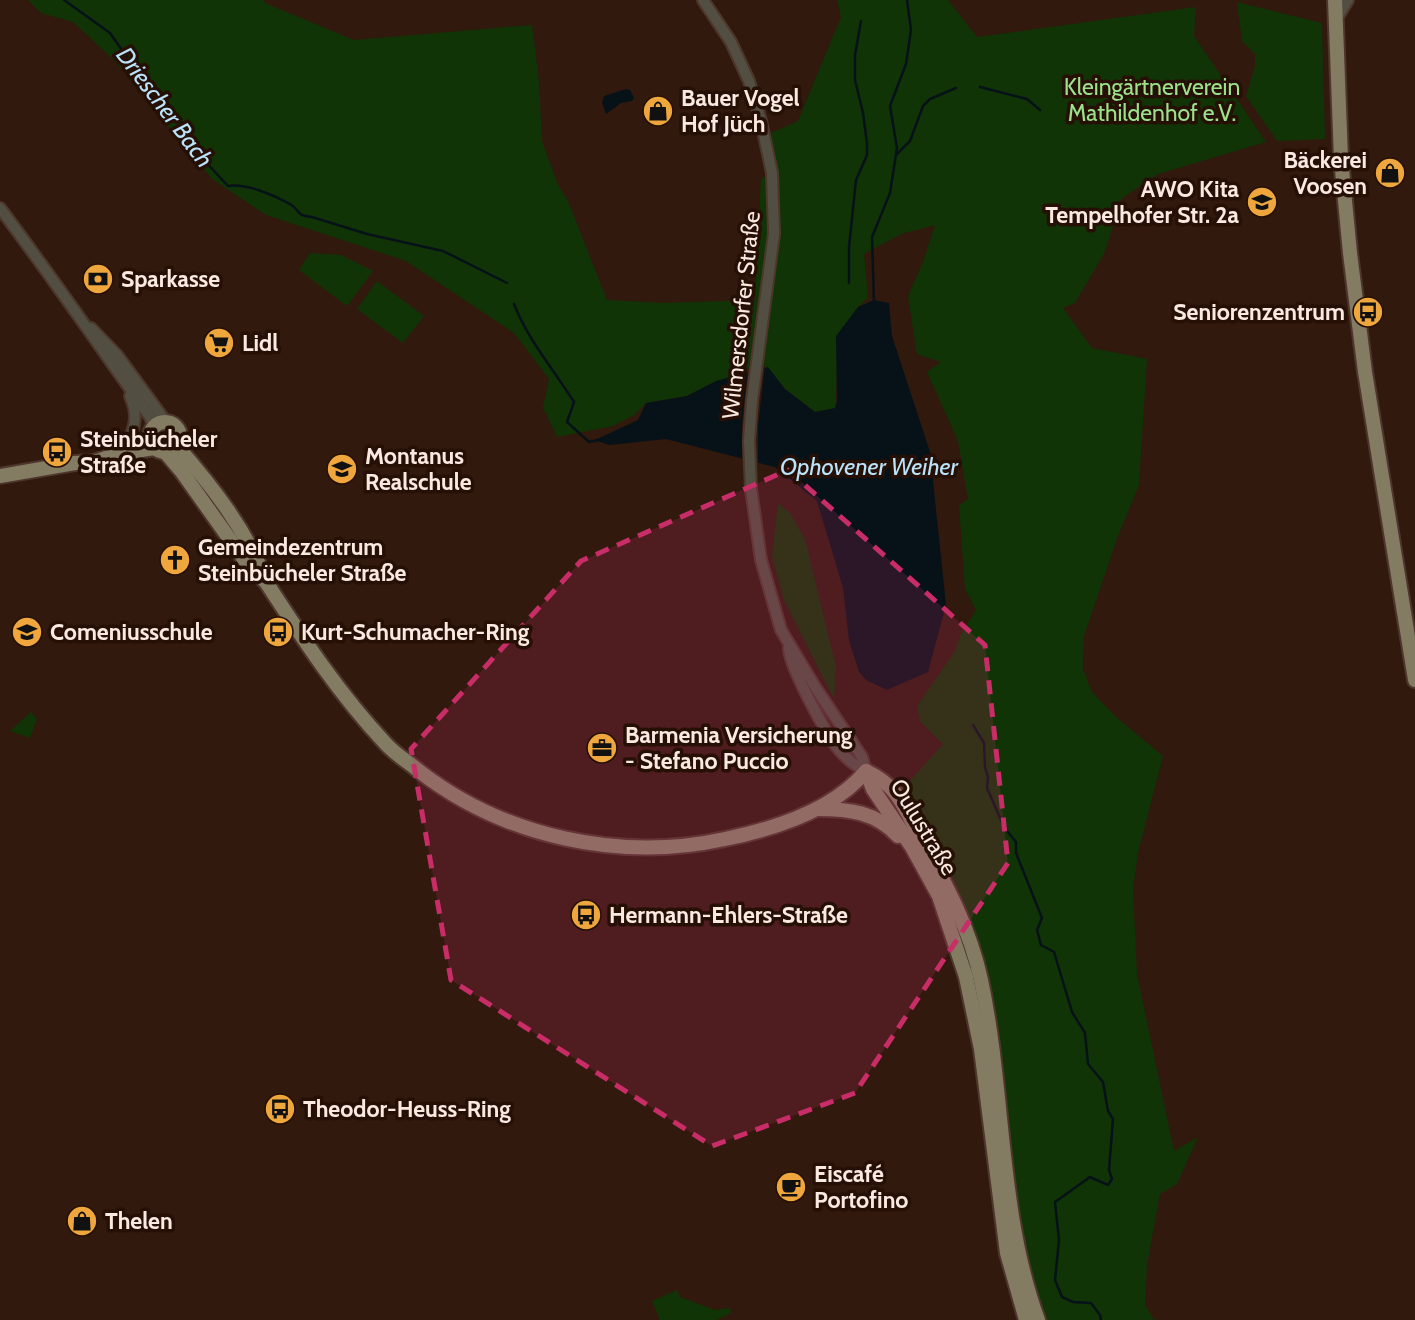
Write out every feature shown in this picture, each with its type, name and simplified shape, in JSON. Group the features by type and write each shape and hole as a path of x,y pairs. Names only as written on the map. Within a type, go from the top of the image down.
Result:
{"main road":[{"path":"1335,0 1341,159 1347,223 1365,372 1415,680"},
{"path":"75,463 90,455 126,444 161,439"},
{"path":"0,477 94,461 161,439"},
{"path":"161,439 251,569 266,582 330,678 388,746 444,790 488,813 539,832 597,845 624,848 695,846 759,832 816,809 851,788 866,771"},
{"name":"Oulustraße","path":"866,771 873,789 922,863 939,896 966,977 981,1049 1007,1253 1026,1320"},
{"name":"Oulustraße","path":"866,771 881,778 894,789 909,812 967,931 981,978 989,1028 1021,1270 1038,1320"},
{"path":"816,809 860,812 893,830 904,842 944,912"}],"street":[{"name":"Wilmersdorfer Straße","path":"704,0 731,42 748,81 761,121 772,173 774,234 750,425 751,489 761,559 772,603 789,645 862,757 866,771"},
{"path":"1336,20 1348,0"},
{"path":"0,208 82,319 161,439"},
{"path":"82,319 117,355 161,439"},
{"path":"122,378 136,416 134,429 126,444"}],"highlighted area":[{"path":"788,470 985,645 1008,863 855,1093 712,1146 451,980 411,749 581,561"}],"green space":[{"name":"Kleingärtnerverein Mathildenhof e.V.","path":"28,0 263,0 354,40 532,25 539,81 542,141 607,300 663,303 755,300 761,178 775,174 771,133 798,121 841,17 837,0 948,0 977,37 1196,7 1194,36 1266,142 1158,174 1121,199 1105,252 1075,303 1063,308 1092,348 1147,359 1139,485 1118,536 1084,636 1083,669 1092,692 1116,717 1163,756 1138,853 1133,889 1137,974 1174,1151 1198,1137 1177,1184 1160,1194 1147,1265 1145,1305 1154,1320 1042,1320 1024,1253 974,933 953,879 900,792 943,744 920,721 917,706 955,651 960,636 976,610 965,589 959,505 968,499 958,441 927,372 941,362 917,354 908,296 935,225 901,234 864,254 868,298 858,307 837,374 835,408 815,412 785,389 716,381 687,396 646,403 634,415 613,426 557,437 543,407 549,379 514,333 406,261 266,215 212,179 115,61 73,22 41,13"},
{"path":"1237,2 1322,23 1325,139 1277,141 1246,96 1255,66 1255,54 1242,41"},
{"path":"310,253 341,255 373,271 347,306 299,270"},
{"path":"377,281 424,316 403,343 357,309"},
{"path":"778,503 790,513 805,539 836,667 834,699 784,600 772,556"},
{"path":"31,712 37,719 30,738 10,731"},
{"path":"677,1290 680,1297 715,1310 730,1308 731,1313 717,1320 660,1320 652,1301"}],"water":[{"path":"630,90 634,98 632,101 621,103 606,114 602,103 604,96"},
{"name":"Ophovener Weiher","path":"874,300 889,303 892,336 930,452 946,605 928,672 887,690 866,680 859,672 849,641 843,588 817,501 775,467 666,439 609,445 595,440 638,420 646,403 687,396 716,381 768,367 785,389 815,412 835,408 836,336 858,307"}],"pier":[{"path":"765,365 758,426 758,466 742,463 742,424 748,369"}],"waterway":[{"name":"Driescher Bach","path":"64,0 110,33 138,73 171,107 202,158 228,186 243,186 268,194 290,204 303,215 367,234 443,251 507,283"},
{"path":"874,303 872,237 890,193 897,148 890,106 906,64 911,30 907,0"},
{"path":"849,283 849,247 856,180 867,155 863,113 855,80 855,55 861,21"},
{"path":"980,87 1027,99 1040,110"},
{"path":"897,154 910,141 923,106 930,99 956,88"},
{"name":"Driescher Bach","path":"514,304 534,342 574,402 567,422 589,442 598,440"},
{"path":"973,725 984,743 987,788 1004,827 1016,842 1016,853 1042,918 1037,930 1041,945 1054,952 1072,1012 1085,1033 1088,1064 1103,1082 1108,1111 1113,1119 1109,1170 1112,1179 1108,1185 1090,1177 1055,1202 1059,1240 1055,1280 1062,1297 1073,1302 1091,1303 1101,1320"}],"place":[{"name":"Bauer Vogel Hof Jüch","path":"658,111"},
{"name":"Bäckerei Voosen","path":"1390,173"},
{"name":"AWO Kita Tempelhofer Str. 2a","path":"1262,202"},
{"name":"Sparkasse","path":"98,279"},
{"name":"Seniorenzentrum","path":"1368,312"},
{"name":"Lidl","path":"219,343"},
{"name":"Steinbücheler Straße","path":"57,452"},
{"name":"Montanus Realschule","path":"342,469"},
{"name":"Gemeindezentrum Steinbücheler Straße","path":"175,560"},
{"name":"Comeniusschule","path":"27,632"},
{"name":"Kurt-Schumacher-Ring","path":"278,632"},
{"name":"Barmenia Versicherung - Stefano Puccio","path":"602,748"},
{"name":"Hermann-Ehlers-Straße","path":"586,915"},
{"name":"Theodor-Heuss-Ring","path":"280,1109"},
{"name":"Eiscafé Portofino","path":"791,1187"},
{"name":"Thelen","path":"82,1221"}]}
